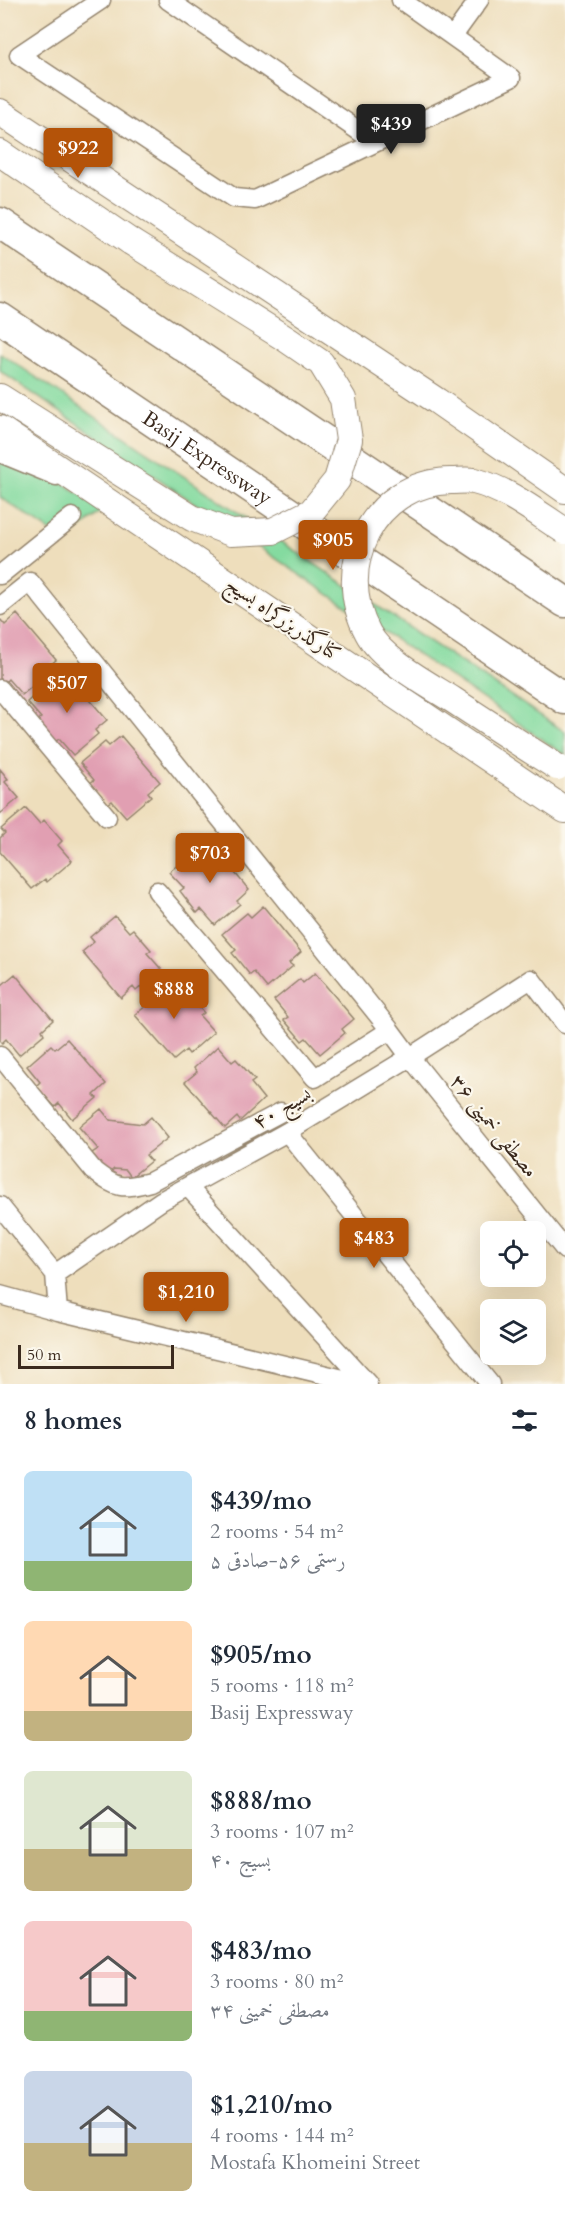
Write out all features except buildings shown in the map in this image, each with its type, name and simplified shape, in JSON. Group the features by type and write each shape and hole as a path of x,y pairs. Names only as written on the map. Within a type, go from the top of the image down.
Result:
{"highway":[{"path":"0,223 565,602"},
{"name":"Basij Expressway","path":"0,318 565,699"}],"main road":[{"path":"0,112 437,400 565,490"},
{"path":"0,153 131,242 321,363 343,399 348,440 337,480 310,512 273,531 231,533 192,518 0,396"},
{"name":"کنارگذربزرگراه بسیج","path":"0,429 565,810"},
{"path":"561,770 395,663 368,634 355,598 355,559 370,524 398,496 434,481 473,481 509,495 565,531"}],"street":[{"path":"101,0 19,55 234,198 255,200 511,78 401,0"},
{"path":"168,0 375,142"},
{"path":"453,36 479,0"},
{"path":"0,453 99,495"},
{"path":"0,575 72,517"},
{"name":"مصطفی خمینی ۳۶","path":"0,606 30,582 565,1250"},
{"path":"0,689 107,817"},
{"path":"157,891 315,1078 390,1030"},
{"name":"بسیج ۴۰","path":"55,1274 161,1202 287,1132 410,1057 531,979 565,1024"},
{"path":"0,1056 94,1171 110,1184 129,1187 150,1182 281,1112"},
{"path":"287,1132 490,1384"},
{"path":"188,1187 366,1384"},
{"path":"0,1206 55,1274 58,1311"},
{"path":"0,1294 58,1311 366,1384"}],"green space":[{"path":"0,353 565,732 565,755 0,371"},
{"path":"0,440 103,510 65,541 0,497"}]}
